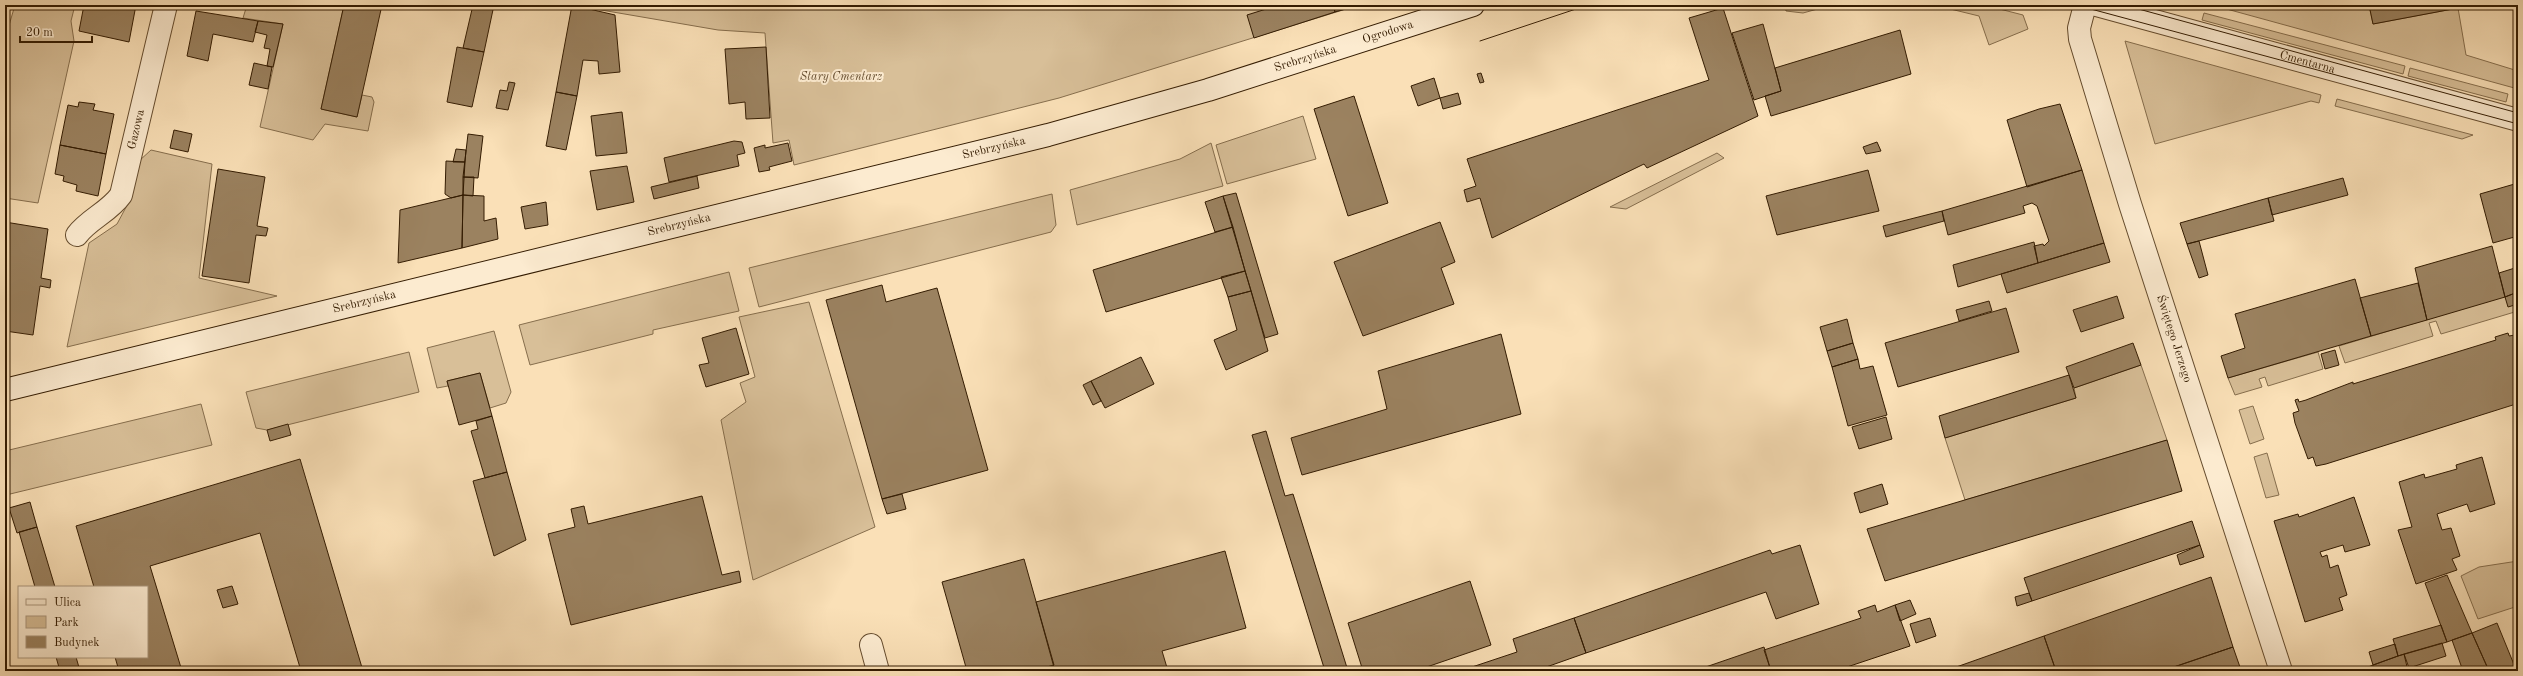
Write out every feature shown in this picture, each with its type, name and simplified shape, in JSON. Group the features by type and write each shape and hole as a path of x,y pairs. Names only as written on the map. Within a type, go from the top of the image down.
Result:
{"main road":[{"name":"Gazowa","path":"77,235 82,229 103,214 121,195 166,5"},
{"name":"Ogrodowa","path":"1349,46 1473,5"},
{"name":"Świętego Jerzego","path":"2085,5 2079,28 2080,40 2130,204 2281,671"},
{"name":"Cmentarna","path":"2096,5 2518,120"},
{"name":"Srebrzyńska","path":"5,390 1048,135 1208,90 1349,46"},
{"path":"871,645 878,671"}],"green space":[{"path":"15,5 75,5 71,21 74,41 38,203 5,198 5,39"},
{"path":"247,5 344,5 321,109 357,117 362,95 372,97 374,102 368,131 325,124 313,140 260,127 283,24 243,18"},
{"name":"Stary Cmentarz","path":"572,5 1359,5 1059,98 794,165 789,140 773,143 765,33 718,30"},
{"path":"1785,5 1832,5 1803,13 1786,11"},
{"path":"1934,5 1984,5 2023,15 2028,29 1989,45 1979,16"},
{"path":"2212,5 2369,5 2373,24 2458,8 2466,55 2518,71 2518,89"},
{"path":"2204,13 2405,66 2403,74 2202,20"},
{"path":"2125,41 2321,95 2319,103 2311,101 2155,144"},
{"path":"2410,68 2508,94 2506,102 2408,76"},
{"path":"2337,99 2473,135 2462,139 2335,106"},
{"path":"1303,116 1316,159 1227,184 1216,145"},
{"path":"1211,143 1223,186 1077,225 1070,190 1180,159"},
{"path":"151,150 212,164 199,278 277,296 67,347 89,243 117,224 132,196 139,161"},
{"path":"1717,153 1724,158 1626,209 1610,207"},
{"path":"1052,194 1056,225 1051,232 759,307 749,268"},
{"path":"729,272 739,311 653,330 653,334 530,365 519,325"},
{"path":"2518,292 2518,311 2441,334 2436,321 2429,323 2433,336 2345,363 2339,346"},
{"path":"809,302 875,527 753,580 721,420 746,402 740,383 755,377 739,317"},
{"path":"494,331 511,392 506,403 490,408 480,373 447,381 448,386 437,388 427,348"},
{"path":"409,352 419,392 267,430 256,428 246,392"},
{"path":"2318,352 2323,369 2268,386 2265,377 2259,379 2262,387 2235,395 2228,378"},
{"path":"2141,365 2167,440 1965,500 1945,438 2076,398 2074,388"},
{"path":"201,404 212,445 6,495 5,451"},
{"path":"2253,406 2264,439 2250,444 2239,410"},
{"path":"2267,453 2279,495 2266,498 2254,457"},
{"path":"2518,561 2518,606 2478,619 2461,576 2479,567"}],"building":[{"path":"84,5 136,5 129,42 79,31"},
{"path":"344,5 382,5 357,117 321,109"},
{"path":"473,5 494,5 484,52 463,48"},
{"path":"572,5 615,15 620,72 599,74 598,61 583,60 577,96 556,92"},
{"path":"1279,5 1333,5 1335,12 1254,38 1247,15"},
{"path":"1333,5 1359,5 1335,12"},
{"path":"2369,5 2457,5 2458,8 2373,24"},
{"path":"1723,8 1758,116 1647,168 1644,164 1492,238 1480,198 1467,202 1464,190 1476,186 1467,159 1709,80 1689,18"},
{"path":"196,11 258,21 253,42 213,34 208,61 187,56"},
{"path":"258,21 283,24 273,67 267,66 270,49 264,48 267,35 255,32"},
{"path":"1763,24 1781,91 1754,100 1732,33"},
{"path":"1900,30 1911,74 1771,116 1765,96 1781,91 1775,68"},
{"path":"457,47 484,52 472,107 447,102"},
{"path":"766,47 770,118 746,119 745,102 729,104 725,49"},
{"path":"254,63 272,67 268,89 249,85"},
{"path":"1481,73 1484,82 1480,83 1477,74"},
{"path":"1434,78 1440,98 1418,106 1411,86"},
{"path":"509,82 515,83 508,110 496,108 500,90 507,91"},
{"path":"556,92 577,96 566,150 546,146"},
{"path":"1458,93 1461,104 1443,109 1440,98"},
{"path":"1354,96 1388,203 1348,216 1314,109"},
{"path":"79,102 95,104 93,110 114,114 106,154 60,145 68,105 78,107"},
{"path":"2060,104 2082,170 2027,187 2007,120 2039,109"},
{"path":"622,112 627,153 596,156 591,116"},
{"path":"174,130 192,134 188,152 170,148"},
{"path":"468,134 483,136 478,178 463,177"},
{"path":"734,141 742,142 745,153 737,155 739,166 669,182 664,158"},
{"path":"1877,142 1881,151 1866,154 1863,147"},
{"path":"788,143 792,161 769,167 770,170 759,172 754,148 765,145 765,148"},
{"path":"60,145 106,154 98,196 76,191 77,185 63,181 64,176 55,174"},
{"path":"456,149 466,150 465,162 453,162"},
{"path":"446,161 465,162 463,195 451,198 445,194"},
{"path":"627,166 634,202 597,210 590,171"},
{"path":"218,169 265,177 257,226 268,228 266,236 256,235 249,283 202,276"},
{"path":"1868,170 1879,211 1777,235 1766,196"},
{"path":"2082,170 2104,243 2038,263 2034,246 2043,244 2044,246 2049,241 2037,206 2032,203 2023,206 2025,213 1948,235 1942,211"},
{"path":"697,176 699,188 654,199 651,187"},
{"path":"463,177 474,177 473,196 463,195"},
{"path":"2343,178 2348,195 2272,215 2268,198"},
{"path":"2518,183 2518,236 2493,243 2480,194"},
{"path":"1236,193 1278,334 1265,338 1223,196"},
{"path":"463,195 484,196 484,221 496,218 498,239 462,248"},
{"path":"463,195 462,248 398,263 400,210"},
{"path":"1223,196 1233,227 1215,232 1205,202"},
{"path":"2268,198 2274,221 2187,244 2180,223"},
{"path":"546,202 548,225 525,229 521,207"},
{"path":"1942,211 1944,221 1886,237 1883,226"},
{"path":"5,222 48,229 41,278 51,280 50,288 40,286 33,335 5,331"},
{"path":"1440,222 1455,262 1441,268 1454,304 1363,336 1334,262"},
{"path":"1233,227 1245,271 1106,312 1093,270"},
{"path":"2199,241 2208,275 2199,278 2187,244"},
{"path":"2034,242 2038,263 1958,287 1953,265"},
{"path":"2104,243 2110,262 2007,293 2001,274"},
{"path":"2492,246 2505,297 2427,320 2415,268"},
{"path":"2518,267 2518,292 2505,297 2499,273"},
{"path":"1245,271 1251,291 1228,297 1221,277"},
{"path":"2355,279 2371,336 2228,378 2221,356 2245,348 2235,314"},
{"path":"2418,283 2427,320 2371,336 2360,298"},
{"path":"882,285 886,302 937,288 988,470 882,499 826,300"},
{"path":"1251,291 1268,351 1226,370 1214,340 1237,330 1228,297"},
{"path":"2515,293 2518,304 2508,307 2505,297"},
{"path":"2117,296 2124,318 2081,332 2073,310"},
{"path":"1989,301 1992,311 1959,321 1956,310"},
{"path":"2006,308 2019,352 1898,387 1885,343"},
{"path":"1847,319 1853,343 1827,351 1820,327"},
{"path":"736,328 749,374 706,387 699,365 709,363 702,338"},
{"path":"2508,333 2509,336 2515,335 2518,345 2518,405 2516,404 2326,464 2316,466 2313,457 2308,459 2295,423 2293,413 2299,411 2295,400 2298,399 2299,402 2306,400 2353,382 2353,384 2496,340 2495,337"},
{"path":"1501,334 1521,414 1302,475 1291,438 1387,409 1378,371"},
{"path":"1853,343 1858,359 1832,367 1827,351"},
{"path":"2133,343 2141,365 2074,388 2066,367"},
{"path":"2335,350 2339,365 2325,369 2321,354"},
{"path":"1141,357 1154,384 1105,408 1091,381"},
{"path":"1858,359 1860,369 1873,366 1887,415 1848,426 1832,367"},
{"path":"480,373 492,416 459,425 447,381"},
{"path":"2069,375 2076,398 1945,438 1939,416"},
{"path":"1091,381 1101,401 1093,405 1083,385"},
{"path":"492,416 507,472 485,478 471,431 478,429 476,421"},
{"path":"1886,417 1892,439 1859,449 1852,427"},
{"path":"288,424 291,435 270,441 267,430"},
{"path":"1266,431 1285,496 1293,494 1348,671 1325,671 1252,435"},
{"path":"2167,440 2182,491 1885,581 1867,529"},
{"path":"2482,457 2495,504 2470,512 2467,504 2437,514 2442,530 2451,528 2460,556 2452,559 2457,570 2416,584 2398,530 2412,527 2399,482 2424,474 2425,478 2457,469 2456,465"},
{"path":"300,459 363,671 301,671 260,533 150,566 182,671 119,671 115,658 148,658 148,586 94,586 76,526"},
{"path":"507,472 526,540 494,556 473,481"},
{"path":"1882,484 1888,504 1860,513 1854,493"},
{"path":"902,494 906,509 887,514 882,499"},
{"path":"702,496 722,575 739,571 741,582 571,625 548,534 575,527 571,509 584,506 588,524"},
{"path":"2354,497 2370,545 2345,552 2343,545 2320,552 2322,557 2327,555 2330,568 2338,565 2347,595 2339,598 2343,610 2305,622 2274,521 2298,514 2299,517"},
{"path":"30,502 37,527 17,533 9,508"},
{"path":"2192,521 2200,545 2032,601 2024,578"},
{"path":"37,527 55,586 35,586 19,532"},
{"path":"1800,545 1819,604 1776,619 1766,592 1586,653 1574,618 1770,550 1772,554"},
{"path":"2200,545 2204,557 2180,565 2177,555"},
{"path":"1225,551 1246,628 1162,651 1168,671 1055,671 1036,602"},
{"path":"1024,559 1054,665 1032,671 967,671 942,582"},
{"path":"2447,575 2472,633 2447,642 2425,583"},
{"path":"2211,577 2233,647 2162,671 2056,671 2044,636"},
{"path":"1470,581 1491,645 1415,671 1363,671 1348,623"},
{"path":"232,586 238,604 223,608 217,590"},
{"path":"2029,593 2032,601 2017,606 2015,597"},
{"path":"1910,600 1916,614 1900,621 1895,605"},
{"path":"1875,605 1877,612 1895,605 1910,646 1835,671 1771,671 1764,650 1861,618 1858,611"},
{"path":"1574,618 1586,653 1535,671 1466,671 1466,669 1517,652 1513,639"},
{"path":"1930,618 1936,636 1916,643 1910,624"},
{"path":"2497,623 2515,667 2518,667 2518,671 2489,671 2472,633"},
{"path":"2441,625 2447,642 2398,656 2393,639"},
{"path":"2472,633 2489,671 2463,671 2452,640"},
{"path":"2044,636 2056,671 1945,671"},
{"path":"2442,643 2446,656 2409,668 2404,654"},
{"path":"2395,644 2398,656 2373,665 2369,652"},
{"path":"1764,647 1771,671 1694,671"},
{"path":"2233,647 2241,670 2162,671"},
{"path":"2404,654 2408,671 2357,671 2398,656"},
{"path":"56,658 76,658 80,671 60,671"}],"tram line":[{"path":"1480,41 1588,5"},
{"path":"2076,5 2518,124"},
{"path":"2124,5 2518,113"}]}
